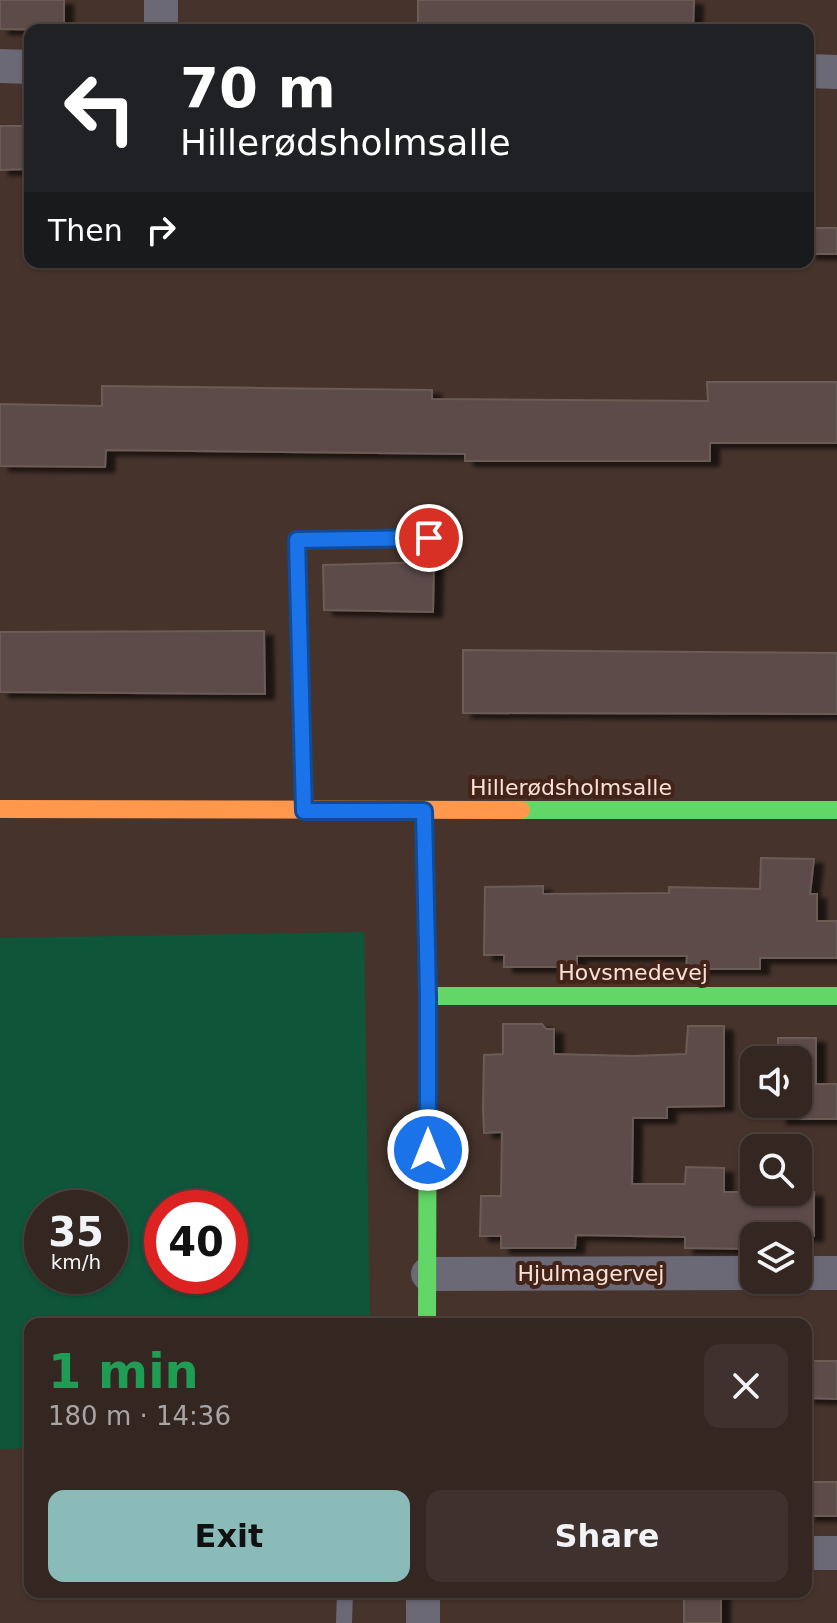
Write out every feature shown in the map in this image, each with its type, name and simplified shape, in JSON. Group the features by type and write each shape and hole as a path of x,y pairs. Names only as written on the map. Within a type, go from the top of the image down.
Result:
{"street":[{"path":"161,0 161,24"},
{"path":"0,66 24,67"},
{"path":"814,71 837,72"},
{"path":"304,811 297,540 429,538"},
{"name":"Hillerødsholmsalle","path":"0,809 837,810"},
{"path":"424,811 428,996 427,1318"},
{"name":"Hovsmedevej","path":"428,996 837,996"},
{"name":"Hjulmagervej","path":"428,1274 740,1273"},
{"path":"812,1273 837,1273"},
{"path":"812,1553 837,1553"},
{"path":"423,1598 423,1623"}],"lane":[{"path":"344,1623 345,1598"}],"green space":[{"path":"364,932 370,1318 24,1318 24,1448 0,1449 0,938"}],"building":[{"path":"0,0 64,0 64,24 24,24 24,29 0,29"},
{"path":"418,0 694,0 693,24 418,24"},
{"path":"0,126 24,126 24,169 0,170"},
{"path":"814,228 837,228 837,254 814,254"},
{"path":"707,382 837,382 837,443 710,443 710,461 465,461 465,454 106,450 105,467 0,466 0,404 102,406 102,386 432,390 432,399 708,401"},
{"path":"434,562 433,612 324,610 323,565"},
{"path":"264,631 265,694 0,692 0,632"},
{"path":"463,650 837,653 837,714 463,713"},
{"path":"761,858 814,859 810,894 817,894 817,921 837,921 837,958 760,958 760,969 686,969 687,956 577,956 577,967 504,967 504,955 484,955 485,887 543,886 543,894 669,893 669,887 760,889"},
{"path":"503,1024 542,1024 546,1029 554,1029 554,1054 633,1056 686,1054 688,1026 724,1026 724,1106 667,1107 667,1118 633,1118 632,1184 685,1184 686,1167 724,1168 724,1192 740,1192 740,1206 812,1206 814,1192 814,1236 812,1222 740,1222 740,1249 685,1248 685,1237 576,1235 575,1248 501,1248 501,1236 480,1236 481,1196 501,1196 502,1132 484,1133 484,1055 503,1054"},
{"path":"778,1038 816,1038 816,1084 837,1084 837,1119 778,1119 812,1118 812,1046 778,1046"},
{"path":"812,1361 837,1361 837,1399 812,1398"},
{"path":"812,1482 837,1482 837,1516 812,1516"},
{"path":"684,1598 721,1598 721,1623 684,1623"}],"traffic: fast":[{"path":"304,811 297,540 429,538"},
{"path":"521,810 837,810"},
{"path":"424,811 428,996 427,1318"},
{"path":"428,996 837,996"}],"traffic: slow":[{"path":"0,809 521,810"}],"route":[{"path":"428,1150 424,811 304,811 297,540 429,538"}]}
